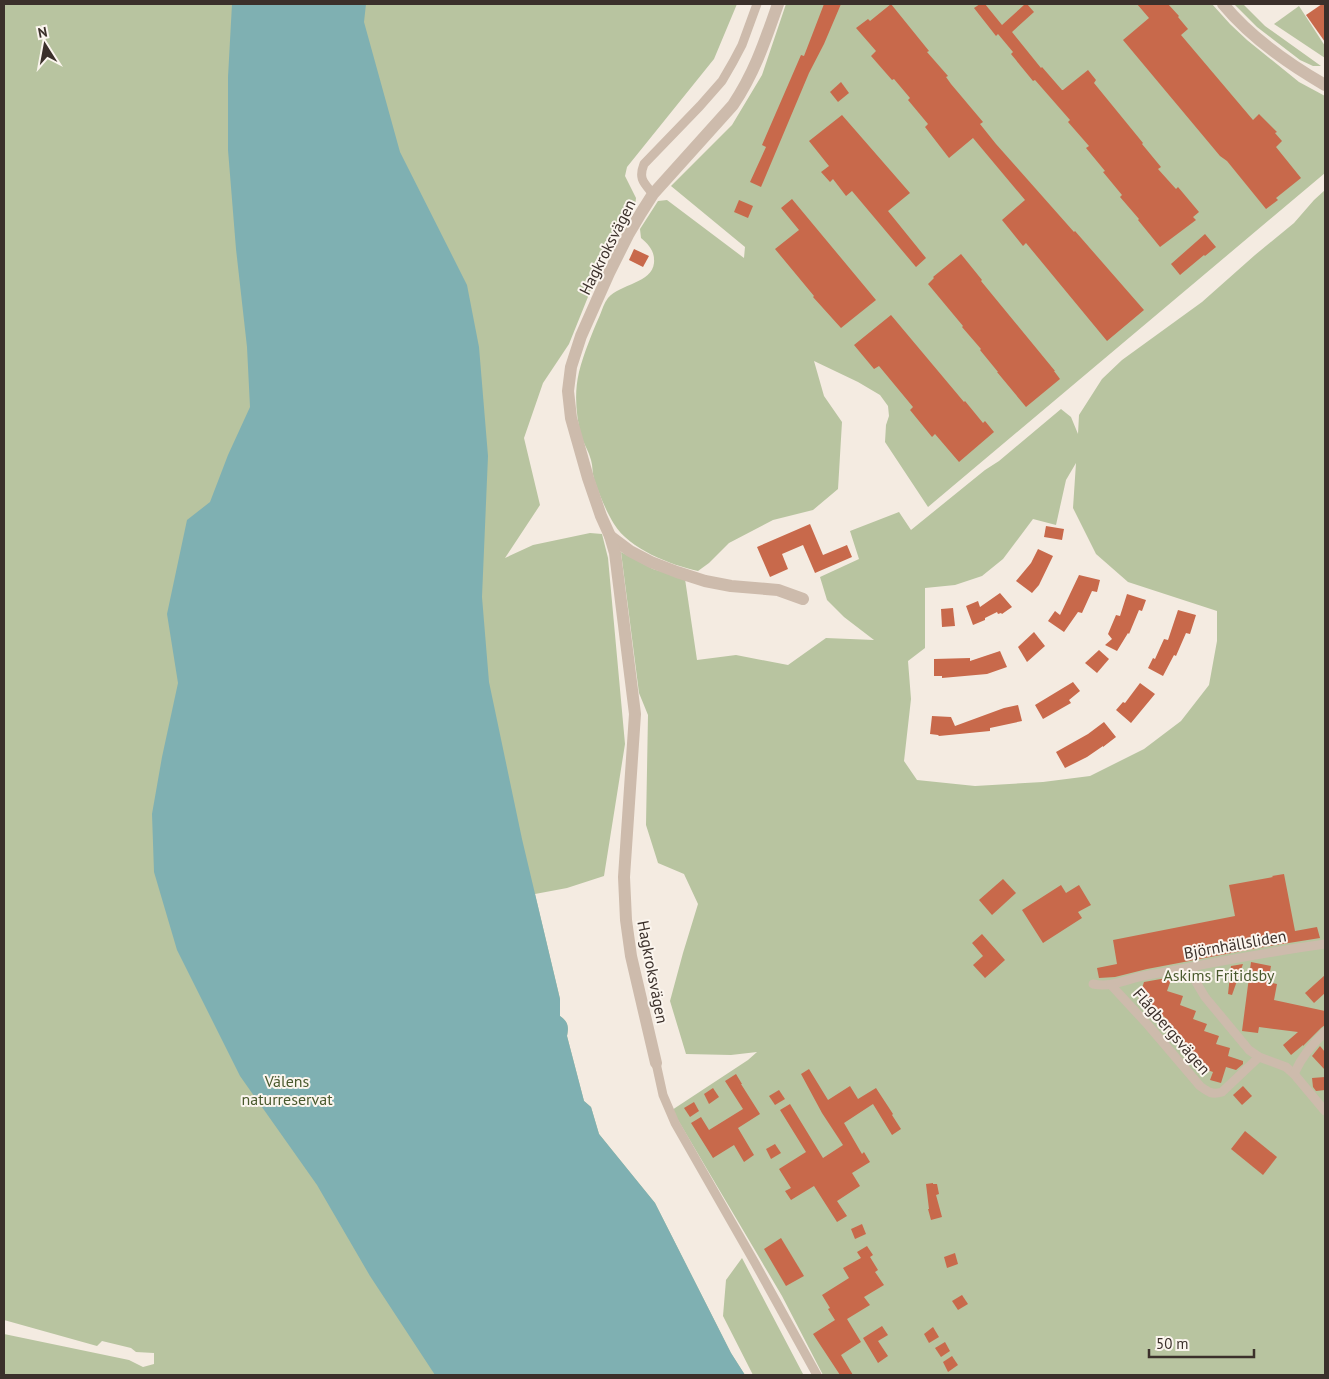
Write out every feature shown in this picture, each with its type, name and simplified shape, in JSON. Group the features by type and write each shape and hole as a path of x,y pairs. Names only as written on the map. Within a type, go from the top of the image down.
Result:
{"street":[{"name":"Hagkroksvägen","path":"656,1063 631,956 626,920 624,877 635,714 615,553 578,444 569,403 569,380 581,336 628,235 653,194 733,105 762,52 778,4"},
{"path":"1223,4 1247,29 1274,52 1325,85"},
{"name":"Hagkroksvägen","path":"610,536 644,559 676,572 731,586 778,590 803,599"}],"lane":[{"path":"653,194 641,178 640,172 644,164 722,81 742,45 757,4"},
{"name":"Björnhällsliden","path":"1092,984 1111,985 1145,975 1325,944"},
{"path":"1192,967 1196,982 1205,997 1249,1050 1259,1057 1286,1067 1325,1112"},
{"name":"Flågbergsvägen","path":"1111,985 1200,1086 1208,1092 1214,1094 1222,1092 1259,1057"},
{"path":"1294,1074 1309,1048 1325,1032"},
{"name":"Hagkroksvägen","path":"656,1063 663,1095 675,1123 817,1375"}],"green space":[{"name":"Välens naturreservat","path":"4,4 737,4 714,59 627,167 625,176 636,198 635,206 594,282 569,344 543,383 524,438 540,505 505,558 533,545 590,533 602,534 608,558 625,744 604,876 567,888 535,894 560,999 560,1016 567,1024 567,1036 584,1101 591,1107 599,1134 655,1203 731,1353 745,1375 4,1375 4,1334 129,1360 143,1367 154,1364 154,1353 136,1352 131,1348 102,1341 97,1346 4,1320"},
{"path":"786,4 1212,4 1247,40 1299,82 1325,96 1325,173 928,507 885,442 886,425 889,416 888,406 880,395 814,361 824,396 842,422 838,489 813,510 773,520 729,543 698,571 651,555 630,541 614,524 598,491 593,477 590,457 581,436 576,404 577,380 586,350 608,298 620,289 642,279 652,270 654,255 641,238 640,229 658,201 667,200 744,258 745,247 671,186 732,125 762,75"},
{"path":"1234,4 1243,4 1265,26 1321,66 1313,66 1300,60 1257,27"},
{"path":"1299,6 1325,46 1325,58 1274,24"},
{"name":"Askims Fritidsby","path":"1325,190 1325,1375 823,1375 782,1296 672,1110 748,1060 757,1052 731,1055 686,1054 670,1001 698,904 684,874 658,863 646,825 648,715 639,693 621,552 653,569 685,579 697,660 736,655 788,665 826,638 874,640 844,617 827,600 820,577 859,559 850,531 899,512 911,530 985,470 999,461 1061,409 1071,417 1078,434 1079,415 1102,379 1122,360 1202,302 1294,223","holes":["1076,463 1073,508 1096,554 1128,582 1217,611 1217,641 1209,685 1181,721 1144,749 1090,776 1043,782 975,786 917,780 904,761 911,699 908,661 925,648 925,588 955,585 982,576 1003,559 1033,519 1056,525 1066,480"]},
{"path":"742,1258 804,1375 753,1375 723,1316 726,1280"}],"water":[{"path":"232,4 366,4 364,22 400,152 467,285 479,347 488,456 482,597 489,682 522,839 560,999 560,1016 567,1024 567,1036 584,1101 591,1107 599,1134 655,1203 731,1353 745,1375 435,1375 370,1276 317,1185 240,1076 177,950 154,872 152,814 178,683 167,614 187,520 210,502 228,455 250,407 247,347 236,249 228,150 228,77"}],"building":[{"path":"824,4 841,4 809,73 761,187 750,182 766,147 762,145 801,55 804,56"},
{"path":"891,4 929,51 927,52 948,76 946,77 951,84 983,122 980,124 996,144 1144,310 1107,341 1026,243 1023,246 1002,220 1025,200 973,138 949,158 925,127 928,124 908,100 910,98 871,56 876,51 856,28 868,19 870,21"},
{"path":"980,4 985,4 1002,25 1027,4 1034,12 1012,32 1041,68 1062,90 1088,70 1096,80 1094,83 1161,167 1158,169 1176,189 1178,187 1199,212 1193,217 1196,220 1160,247 1120,197 1122,195 1086,148 1089,146 1068,122 1070,120 1035,80 1033,81 1011,54 1013,52 998,34 996,36 974,8"},
{"path":"1137,4 1168,4 1188,29 1181,35 1253,120 1259,114 1277,132 1275,133 1282,141 1276,147 1301,178 1276,198 1278,200 1266,209 1123,40 1149,18"},
{"path":"1322,4 1325,4 1325,42 1306,15"},
{"path":"841,82 849,93 838,102 830,92"},
{"path":"842,115 910,193 888,211 926,258 916,267 852,191 846,196 833,179 830,182 821,172 829,166 809,141"},
{"path":"792,199 876,300 841,328 813,297 775,249 799,230 781,208"},
{"path":"739,200 753,206 748,218 734,212"},
{"path":"1205,234 1216,247 1180,275 1171,264"},
{"path":"634,249 649,256 643,267 629,260"},
{"path":"961,254 1060,379 1026,407 928,284 933,277"},
{"path":"891,315 964,402 994,432 959,462 935,434 932,437 910,410 913,407 879,366 874,369 854,345"},
{"path":"810,524 823,555 847,545 852,557 815,573 803,545 782,554 788,569 770,577 757,547"},
{"path":"1046,526 1064,529 1062,540 1044,537"},
{"path":"1038,549 1053,556 1039,585 1032,593 1016,581 1031,563"},
{"path":"1079,575 1100,580 1097,592 1092,591 1082,613 1078,612 1064,632 1048,621 1055,611 1060,615"},
{"path":"1000,593 1012,607 1002,614 997,612 973,625 966,606 978,601 980,607"},
{"path":"1127,594 1146,600 1142,611 1139,610 1129,634 1117,651 1105,645 1112,639 1108,634 1116,615 1120,616"},
{"path":"953,608 955,626 942,627 941,609"},
{"path":"1178,610 1196,615 1190,634 1186,633 1176,656 1174,655 1163,676 1148,668 1153,658 1155,659 1164,639 1168,640"},
{"path":"1034,632 1045,646 1027,662 1018,647"},
{"path":"1099,650 1109,659 1097,673 1085,663"},
{"path":"1000,651 1007,667 987,674 942,678 942,676 934,676 934,659 970,658 970,661"},
{"path":"1073,682 1080,691 1069,700 1071,703 1043,719 1035,705"},
{"path":"1140,683 1155,694 1131,723 1116,710 1123,702 1125,703"},
{"path":"1018,705 1022,721 990,728 990,731 939,736 930,734 932,716 951,717 955,726 1004,708"},
{"path":"1104,722 1116,737 1087,757 1065,768 1056,752 1088,734"},
{"path":"1284,874 1295,931 1317,927 1320,938 1147,969 1115,977 1099,978 1097,968 1117,964 1113,940 1235,916 1229,885"},
{"path":"1003,879 1016,893 992,915 979,900"},
{"path":"1061,885 1066,893 1079,885 1091,905 1078,912 1082,918 1043,943 1022,910"},
{"path":"982,934 1005,960 985,978 973,965 983,956 972,943"},
{"path":"1251,962 1271,966 1268,982 1277,984 1274,1000 1325,1011 1325,1025 1291,1055 1283,1045 1298,1032 1259,1027 1258,1033 1242,1031"},
{"path":"1243,964 1232,995 1228,994 1231,966"},
{"path":"1325,975 1325,993 1314,1003 1305,993"},
{"path":"1172,977 1167,991 1183,996 1180,1005 1196,1011 1193,1019 1207,1024 1204,1031 1219,1036 1216,1044 1230,1048 1228,1056 1243,1061 1243,1064 1236,1070 1226,1067 1221,1083 1210,1080 1213,1072 1196,1066 1199,1059 1184,1054 1187,1045 1173,1041 1176,1032 1162,1028 1165,1017 1151,1013 1153,1006 1138,1001 1144,982"},
{"path":"1320,1046 1325,1052 1325,1070 1312,1056"},
{"path":"809,1069 828,1100 850,1086 858,1099 876,1088 901,1129 892,1135 873,1104 844,1123 862,1154 864,1152 870,1162 852,1173 860,1186 837,1201 847,1216 837,1222 814,1186 791,1200 785,1191 791,1188 779,1169 806,1152 780,1110 790,1104 823,1158 843,1145 822,1113 801,1074"},
{"path":"736,1074 760,1114 738,1128 754,1155 744,1162 734,1145 713,1158 691,1123 701,1117 709,1130 743,1109 725,1081"},
{"path":"1325,1077 1325,1090 1316,1091 1313,1087 1312,1078"},
{"path":"1243,1086 1252,1096 1242,1105 1233,1095"},
{"path":"713,1088 719,1097 709,1104 704,1094"},
{"path":"779,1090 785,1099 775,1105 769,1096"},
{"path":"694,1102 699,1111 690,1117 684,1108"},
{"path":"1245,1131 1277,1157 1263,1175 1231,1149"},
{"path":"775,1144 781,1153 771,1159 766,1149"},
{"path":"926,1184 937,1184 939,1194 936,1195 942,1217 931,1220"},
{"path":"862,1224 866,1234 855,1239 851,1229"},
{"path":"781,1238 804,1276 786,1286 764,1249"},
{"path":"867,1246 873,1255 870,1257 878,1270 875,1272 884,1285 864,1297 870,1305 847,1319 861,1342 841,1355 853,1375 840,1375 813,1334 835,1320 822,1295 849,1278 843,1268 861,1258 857,1252"},
{"path":"955,1253 958,1264 947,1268 944,1257"},
{"path":"962,1295 968,1304 958,1310 952,1301"},
{"path":"882,1326 888,1335 878,1341 888,1356 878,1363 863,1338"},
{"path":"933,1327 939,1337 929,1343 924,1334"},
{"path":"945,1342 950,1351 941,1357 935,1348"},
{"path":"952,1356 958,1365 948,1372 943,1362"}]}
